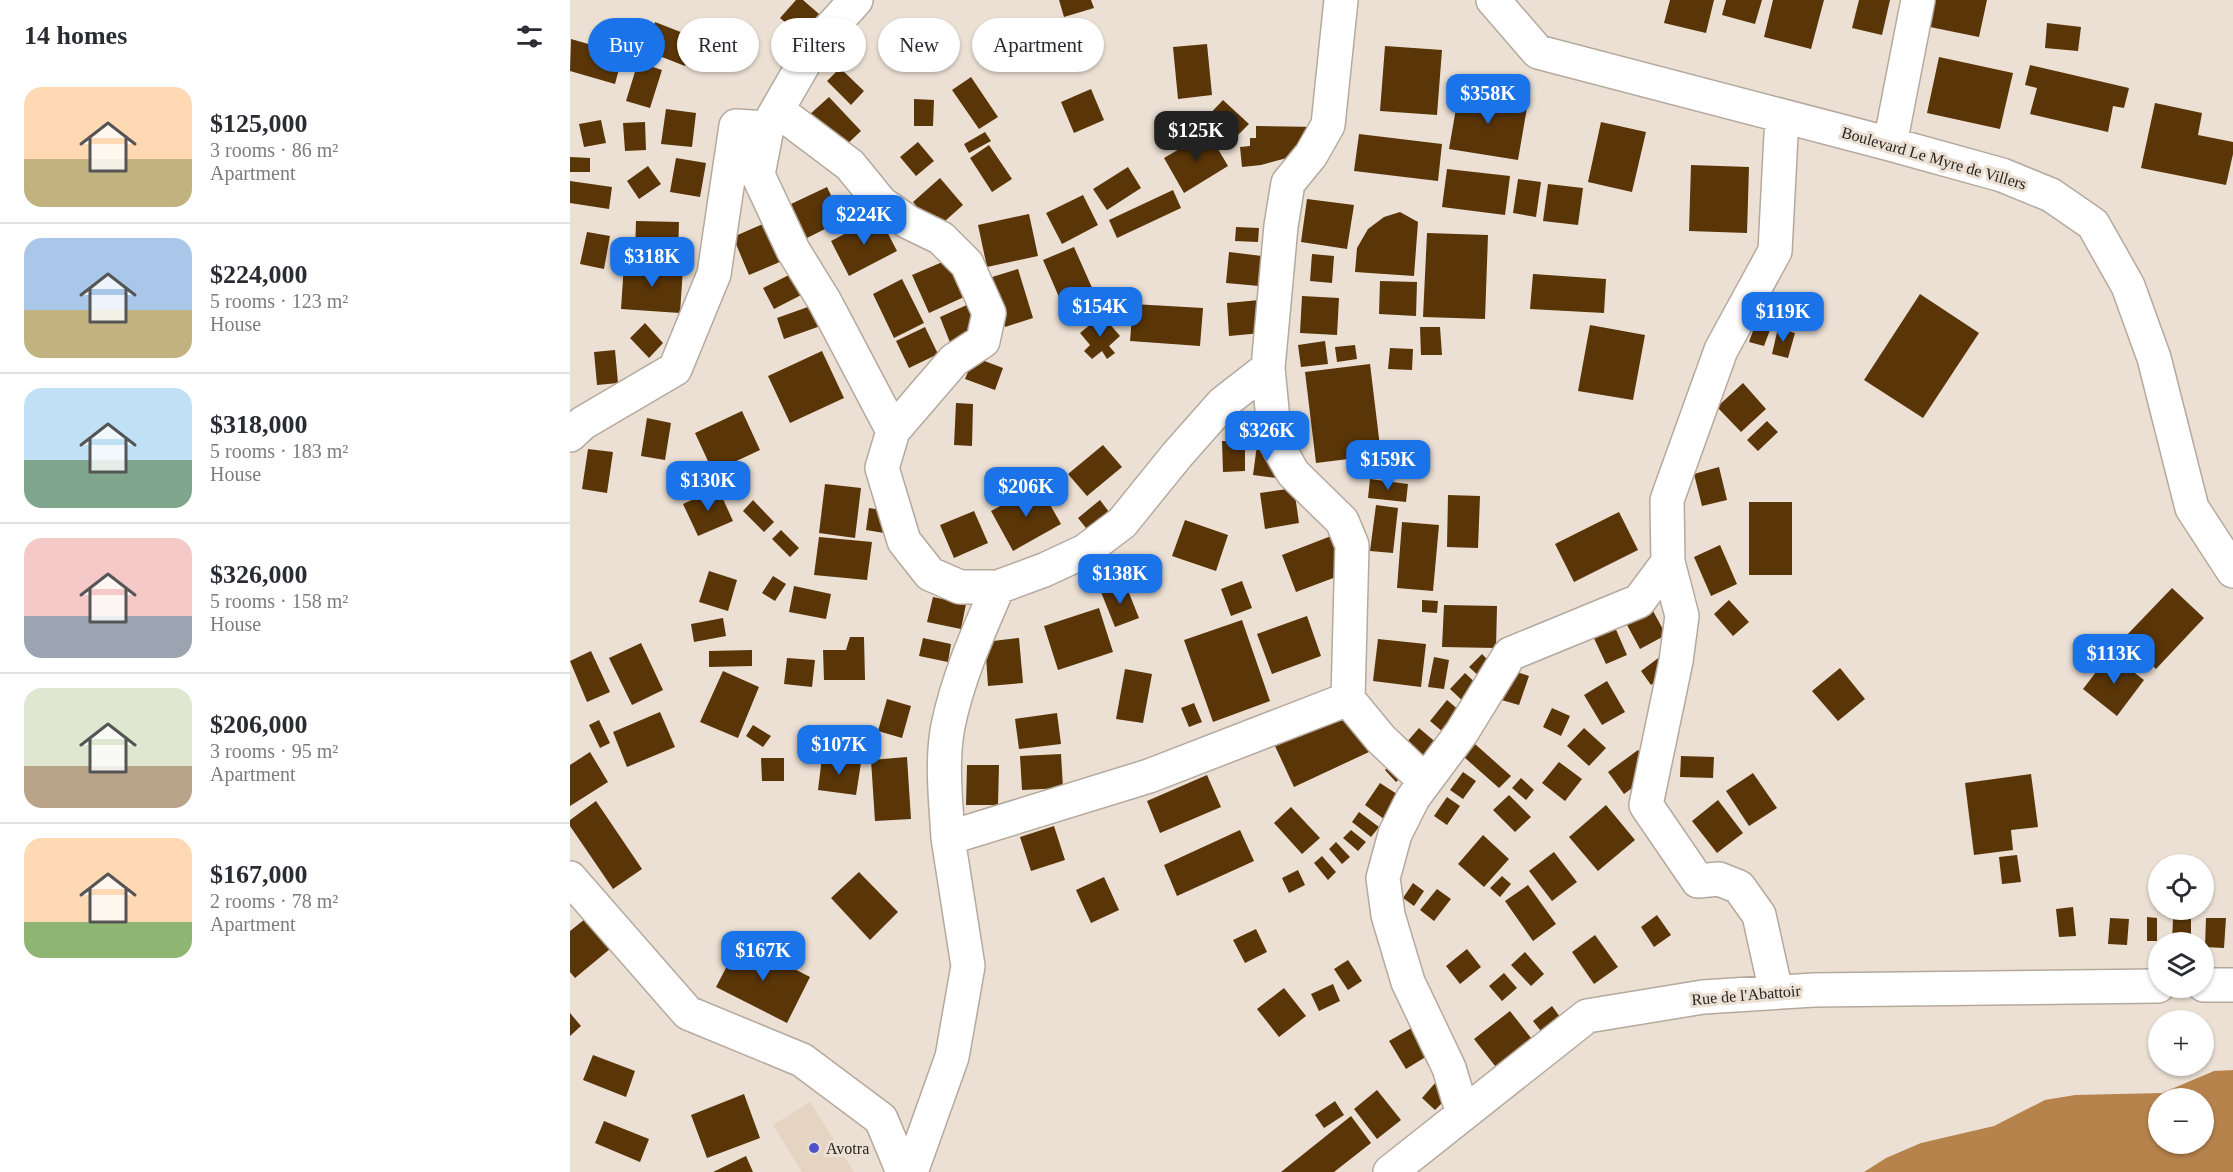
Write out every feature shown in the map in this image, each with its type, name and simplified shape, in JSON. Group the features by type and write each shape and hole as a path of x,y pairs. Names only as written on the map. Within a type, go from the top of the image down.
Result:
{"street":[{"path":"856,0 814,46 772,120 758,175 794,250 825,302 893,431"},
{"path":"1341,0 1328,125 1311,155 1288,183 1281,226 1268,368 1275,441 1293,473 1342,521 1352,545 1348,699 1381,739 1425,781"},
{"name":"Boulevard Le Myre de Villers","path":"1492,0 1538,52 2002,175 2052,195 2093,224 2128,286 2154,358 2192,508 2233,571"},
{"path":"1890,144 1918,0"},
{"path":"1776,992 1760,915 1739,887 1719,879 1698,881 1646,805 1676,661 1682,616 1668,562 1667,500 1721,350 1775,251 1782,116"},
{"path":"570,435 583,423 675,369 714,274 736,126 772,120 850,165 881,203 908,222 941,238 967,264 989,313 983,341 954,360 893,431 882,468 904,541 930,574 960,587 998,587 1044,570 1085,551 1122,523 1223,403 1268,368"},
{"path":"1463,1114 1449,1068 1408,982 1388,915 1383,878 1395,834 1413,798 1462,732 1510,654 1639,601 1668,562"},
{"path":"912,1172 952,1057 968,966 948,838 945,779 948,728 965,664 998,587"},
{"path":"948,838 1149,776 1348,699"},
{"path":"570,878 688,1012 801,1060 881,1119 903,1172"},
{"path":"2214,985 2233,985"},
{"name":"Rue de l'Abattoir","path":"1390,1172 1587,1016 1702,997 1776,992 2148,986"}],"shaded area":[{"path":"2233,1070 2233,1172 1864,1172 1886,1158 1921,1143 1994,1126 2045,1100 2075,1095 2148,1093 2148,1154 2214,1154 2214,1088 2174,1088 2202,1076 2214,1076 2214,1071"},
{"name":"Avotra","path":"810,1102 854,1172 802,1172 773,1125"}],"building":[{"path":"796,0 803,0 824,18 780,18"},
{"path":"1059,0 1091,0 1094,8 1064,17"},
{"path":"1670,0 1714,0 1706,33 1664,23"},
{"path":"1726,0 1762,0 1755,24 1722,15"},
{"path":"1773,0 1824,0 1811,49 1764,37"},
{"path":"1859,0 1890,0 1882,35 1852,28"},
{"path":"1935,0 1987,0 1979,37 1930,27"},
{"path":"2047,23 2081,27 2078,51 2045,48"},
{"path":"665,26 677,31 677,63 665,58"},
{"path":"571,39 588,44 588,72 618,72 615,84 570,71"},
{"path":"1207,44 1212,95 1178,99 1173,47"},
{"path":"1385,46 1442,50 1437,115 1380,111"},
{"path":"1939,57 2013,73 2000,129 1927,113"},
{"path":"2030,65 2129,88 2124,108 2113,106 2108,132 2030,114 2037,88 2025,85"},
{"path":"635,72 661,72 650,108 626,101"},
{"path":"836,72 844,72 864,91 851,105 827,81"},
{"path":"971,77 998,117 979,129 952,90"},
{"path":"1091,89 1104,120 1074,133 1061,102"},
{"path":"1459,91 1528,102 1518,160 1449,149"},
{"path":"829,97 861,131 842,149 809,115"},
{"path":"914,99 934,100 933,126 914,126"},
{"path":"1223,100 1249,124 1229,144 1204,120"},
{"path":"2155,103 2202,113 2198,135 2233,142 2233,154 2226,185 2141,168"},
{"path":"666,109 696,113 692,147 661,144"},
{"path":"601,120 606,143 584,147 579,124"},
{"path":"645,122 646,150 625,151 623,123"},
{"path":"1601,122 1646,132 1632,192 1588,182"},
{"path":"1256,126 1318,127 1298,155 1261,165 1242,167 1240,147 1250,146 1250,138 1256,138"},
{"path":"985,132 991,141 969,153 964,144"},
{"path":"1208,132 1228,166 1184,193 1164,158"},
{"path":"1359,134 1442,144 1438,181 1354,171"},
{"path":"918,142 934,161 916,176 900,157"},
{"path":"989,145 1012,179 992,192 970,158"},
{"path":"570,157 590,158 590,172 570,172"},
{"path":"676,158 706,163 700,197 670,192"},
{"path":"1691,165 1749,167 1747,233 1689,231"},
{"path":"648,166 661,184 639,199 627,181"},
{"path":"1128,167 1141,188 1107,210 1093,189"},
{"path":"1447,169 1510,176 1505,215 1442,207"},
{"path":"940,178 963,205 936,229 913,202"},
{"path":"1518,179 1541,182 1536,217 1513,213"},
{"path":"570,181 612,187 609,209 570,203"},
{"path":"1548,184 1583,188 1578,225 1543,221"},
{"path":"827,187 843,220 807,238 791,204"},
{"path":"1173,190 1181,208 1117,238 1109,220"},
{"path":"1083,195 1098,225 1062,244 1046,213"},
{"path":"1307,199 1354,205 1347,249 1301,242"},
{"path":"1400,212 1418,222 1414,276 1355,272 1357,248 1368,229 1384,217"},
{"path":"1029,214 1038,256 987,267 978,225"},
{"path":"879,216 897,251 849,276 831,241"},
{"path":"636,221 679,222 678,255 635,254"},
{"path":"770,221 787,259 749,275 733,237"},
{"path":"1236,227 1259,228 1258,242 1235,241"},
{"path":"587,232 610,236 604,269 580,264"},
{"path":"1427,233 1488,235 1485,319 1423,317"},
{"path":"1074,247 1093,290 1062,304 1043,260"},
{"path":"1229,252 1262,256 1259,286 1226,283"},
{"path":"1312,254 1334,256 1332,283 1310,281"},
{"path":"947,260 964,297 929,313 912,275"},
{"path":"624,264 683,268 680,313 621,309"},
{"path":"1018,269 1033,318 1005,327 989,278"},
{"path":"799,270 809,291 774,309 763,288"},
{"path":"1533,274 1606,279 1604,313 1530,309"},
{"path":"902,279 924,323 894,338 873,294"},
{"path":"1380,281 1417,282 1416,316 1379,314"},
{"path":"1920,294 1979,333 1923,418 1864,380"},
{"path":"1302,296 1339,298 1337,335 1300,333"},
{"path":"1260,300 1262,333 1229,336 1227,303"},
{"path":"819,303 826,324 784,339 777,318"},
{"path":"969,304 981,332 951,345 940,317"},
{"path":"1133,304 1203,308 1200,346 1130,341"},
{"path":"1102,315 1120,336 1109,346 1115,353 1107,359 1102,351 1092,359 1084,351 1090,345 1080,333"},
{"path":"645,323 663,343 649,358 630,338"},
{"path":"1590,325 1645,335 1633,400 1578,391"},
{"path":"1755,325 1770,330 1764,346 1749,342"},
{"path":"925,327 938,354 909,368 896,341"},
{"path":"1420,327 1440,327 1442,355 1421,355"},
{"path":"1778,328 1795,333 1788,358 1772,354"},
{"path":"1325,341 1328,364 1301,367 1298,345"},
{"path":"1355,345 1357,359 1337,362 1335,347"},
{"path":"1390,348 1413,349 1412,370 1388,369"},
{"path":"615,350 618,383 597,385 594,352"},
{"path":"822,351 844,398 790,423 768,376"},
{"path":"974,357 1003,368 995,390 965,379"},
{"path":"1370,364 1381,455 1316,463 1305,372"},
{"path":"1743,383 1766,409 1741,432 1717,407"},
{"path":"956,403 973,404 972,446 954,445"},
{"path":"742,411 760,450 713,472 695,433"},
{"path":"647,418 671,423 665,460 641,456"},
{"path":"1767,421 1778,432 1758,451 1747,440"},
{"path":"1222,441 1245,441 1245,471 1223,472"},
{"path":"1103,445 1122,467 1087,496 1068,474"},
{"path":"1257,445 1281,448 1277,478 1253,475"},
{"path":"588,449 613,452 607,493 582,489"},
{"path":"1719,467 1727,500 1702,506 1694,474"},
{"path":"1370,479 1408,484 1406,502 1368,498"},
{"path":"825,484 861,488 855,538 819,533"},
{"path":"1039,485 1061,524 1013,551 991,511"},
{"path":"718,488 733,521 698,536 683,504"},
{"path":"1294,488 1299,523 1265,529 1260,493"},
{"path":"1448,495 1480,496 1478,548 1447,547"},
{"path":"753,500 774,522 764,532 743,511"},
{"path":"1100,500 1112,516 1090,533 1078,518"},
{"path":"1749,502 1792,502 1792,575 1749,575"},
{"path":"1376,505 1398,508 1393,553 1370,551"},
{"path":"869,508 888,511 884,533 866,530"},
{"path":"974,511 988,543 954,558 940,525"},
{"path":"1619,512 1638,550 1574,582 1555,544"},
{"path":"1185,520 1228,535 1216,571 1172,556"},
{"path":"1402,522 1439,525 1433,591 1397,588"},
{"path":"781,530 799,548 790,557 772,539"},
{"path":"1339,533 1352,571 1296,592 1282,555"},
{"path":"819,537 872,542 867,580 814,575"},
{"path":"1720,545 1737,584 1711,596 1694,557"},
{"path":"709,571 737,580 728,611 699,602"},
{"path":"773,576 786,584 775,601 762,593"},
{"path":"1242,581 1252,608 1231,616 1221,589"},
{"path":"1125,583 1139,618 1115,627 1101,592"},
{"path":"794,586 831,594 826,619 789,612"},
{"path":"2172,588 2204,618 2156,669 2124,638"},
{"path":"933,597 966,604 961,629 927,622"},
{"path":"1422,600 1438,601 1437,613 1422,612"},
{"path":"1729,600 1749,622 1733,636 1714,614"},
{"path":"1444,605 1497,606 1496,648 1442,647"},
{"path":"1099,608 1113,652 1058,670 1044,626"},
{"path":"1652,609 1666,635 1640,649 1626,623"},
{"path":"1307,616 1321,656 1272,674 1257,634"},
{"path":"723,618 726,636 694,642 691,624"},
{"path":"1242,620 1270,701 1213,722 1184,640"},
{"path":"1614,625 1627,655 1606,664 1592,634"},
{"path":"850,637 864,637 865,680 824,680 823,650 846,650"},
{"path":"923,638 951,644 948,662 919,656"},
{"path":"1019,638 1023,683 988,686 985,642"},
{"path":"1378,639 1426,644 1421,687 1373,681"},
{"path":"641,643 663,690 632,705 609,658"},
{"path":"752,650 752,666 709,667 709,651"},
{"path":"591,651 610,692 587,702 570,661"},
{"path":"1665,653 1675,667 1651,685 1641,671"},
{"path":"1482,654 1494,666 1481,678 1469,667"},
{"path":"2110,654 2144,680 2117,716 2083,689"},
{"path":"1434,657 1449,660 1444,689 1428,687"},
{"path":"787,658 815,660 812,687 784,684"},
{"path":"1840,668 1865,699 1838,721 1812,691"},
{"path":"1125,669 1152,674 1143,723 1116,719"},
{"path":"1508,669 1529,676 1519,705 1498,699"},
{"path":"723,671 759,687 738,738 700,722"},
{"path":"1465,673 1481,688 1466,704 1450,689"},
{"path":"1607,681 1625,712 1602,725 1584,695"},
{"path":"887,699 911,706 902,738 878,731"},
{"path":"1447,700 1460,711 1443,732 1430,721"},
{"path":"1194,703 1202,722 1189,727 1181,708"},
{"path":"1552,708 1570,716 1561,736 1543,727"},
{"path":"1350,711 1369,752 1294,787 1275,746"},
{"path":"660,712 675,747 627,767 613,732"},
{"path":"1057,713 1061,744 1019,749 1015,719"},
{"path":"599,720 610,743 600,748 589,725"},
{"path":"753,725 771,736 763,747 746,736"},
{"path":"1419,728 1439,745 1420,767 1400,750"},
{"path":"1584,728 1606,748 1589,766 1567,746"},
{"path":"1475,744 1511,776 1499,788 1464,757"},
{"path":"1638,750 1654,772 1624,794 1608,772"},
{"path":"590,752 608,782 570,806 570,765"},
{"path":"1061,754 1063,788 1022,790 1020,756"},
{"path":"1681,756 1714,757 1713,778 1680,777"},
{"path":"822,757 861,763 856,795 818,790"},
{"path":"907,757 911,819 875,821 871,760"},
{"path":"1397,757 1409,770 1396,782 1385,770"},
{"path":"761,758 784,758 784,781 762,781"},
{"path":"1559,762 1582,779 1565,801 1542,783"},
{"path":"967,765 999,765 998,805 966,805"},
{"path":"1463,772 1476,781 1463,799 1450,790"},
{"path":"1753,773 1777,808 1749,826 1726,791"},
{"path":"2031,774 2038,827 2011,830 2013,850 1974,855 1965,783"},
{"path":"1207,775 1221,807 1160,833 1147,801"},
{"path":"1521,778 1534,790 1526,800 1512,788"},
{"path":"1380,783 1400,796 1384,819 1365,805"},
{"path":"1509,795 1531,817 1515,832 1493,810"},
{"path":"1447,797 1460,806 1447,825 1434,816"},
{"path":"1718,800 1743,833 1717,853 1692,821"},
{"path":"596,801 642,869 613,889 570,826 570,820"},
{"path":"1606,805 1635,840 1598,871 1569,837"},
{"path":"1291,807 1320,838 1302,854 1274,823"},
{"path":"1359,812 1379,827 1371,837 1352,822"},
{"path":"1054,826 1065,860 1031,871 1020,837"},
{"path":"1240,830 1254,861 1177,896 1164,865"},
{"path":"1351,830 1366,842 1358,851 1343,838"},
{"path":"1483,835 1509,859 1484,887 1458,864"},
{"path":"1336,842 1350,857 1342,864 1329,849"},
{"path":"1554,852 1577,882 1552,901 1529,871"},
{"path":"2017,855 2021,882 2002,884 1999,857"},
{"path":"1322,856 1336,872 1328,880 1314,863"},
{"path":"1298,870 1305,885 1289,893 1282,878"},
{"path":"859,872 898,912 870,940 831,898"},
{"path":"1502,876 1511,884 1500,897 1490,888"},
{"path":"1104,877 1119,910 1091,923 1076,890"},
{"path":"1413,883 1424,891 1414,906 1403,898"},
{"path":"1528,885 1556,924 1533,941 1505,901"},
{"path":"1437,889 1451,899 1434,921 1420,910"},
{"path":"2073,907 2076,936 2059,937 2056,909"},
{"path":"1657,915 1671,935 1654,947 1641,927"},
{"path":"2147,917 2148,920 2157,920 2157,932 2148,932 2147,941"},
{"path":"2110,918 2129,919 2127,945 2108,944"},
{"path":"2226,918 2224,948 2214,947 2214,932 2206,932 2206,920"},
{"path":"585,919 610,949 575,978 570,972 570,931"},
{"path":"2173,920 2191,920 2191,932 2172,932"},
{"path":"1256,929 1267,952 1245,963 1233,940"},
{"path":"1595,935 1618,967 1594,984 1572,952"},
{"path":"740,941 810,977 787,1023 716,987"},
{"path":"1467,949 1481,967 1460,984 1446,966"},
{"path":"1525,952 1544,974 1531,986 1511,965"},
{"path":"1348,960 1362,981 1348,990 1334,969"},
{"path":"1504,973 1517,988 1502,1001 1489,986"},
{"path":"1333,984 1340,1001 1319,1011 1311,994"},
{"path":"1284,988 1306,1016 1279,1037 1257,1009"},
{"path":"1552,1006 1563,1021 1544,1035 1533,1021"},
{"path":"1510,1011 1535,1043 1499,1071 1474,1039"},
{"path":"570,1013 581,1026 570,1036"},
{"path":"1415,1026 1432,1053 1406,1069 1389,1041"},
{"path":"593,1055 635,1071 626,1097 583,1080"},
{"path":"1436,1082 1450,1095 1435,1110 1422,1098"},
{"path":"1377,1090 1401,1120 1377,1139 1354,1109"},
{"path":"744,1094 760,1138 707,1158 691,1115"},
{"path":"1335,1101 1344,1115 1324,1128 1315,1115"},
{"path":"1351,1116 1371,1143 1334,1172 1281,1172"},
{"path":"604,1121 649,1139 640,1162 595,1143"},
{"path":"746,1156 753,1172 713,1172"}],"place":[{"name":"Avotra","path":"814,1148"}]}
